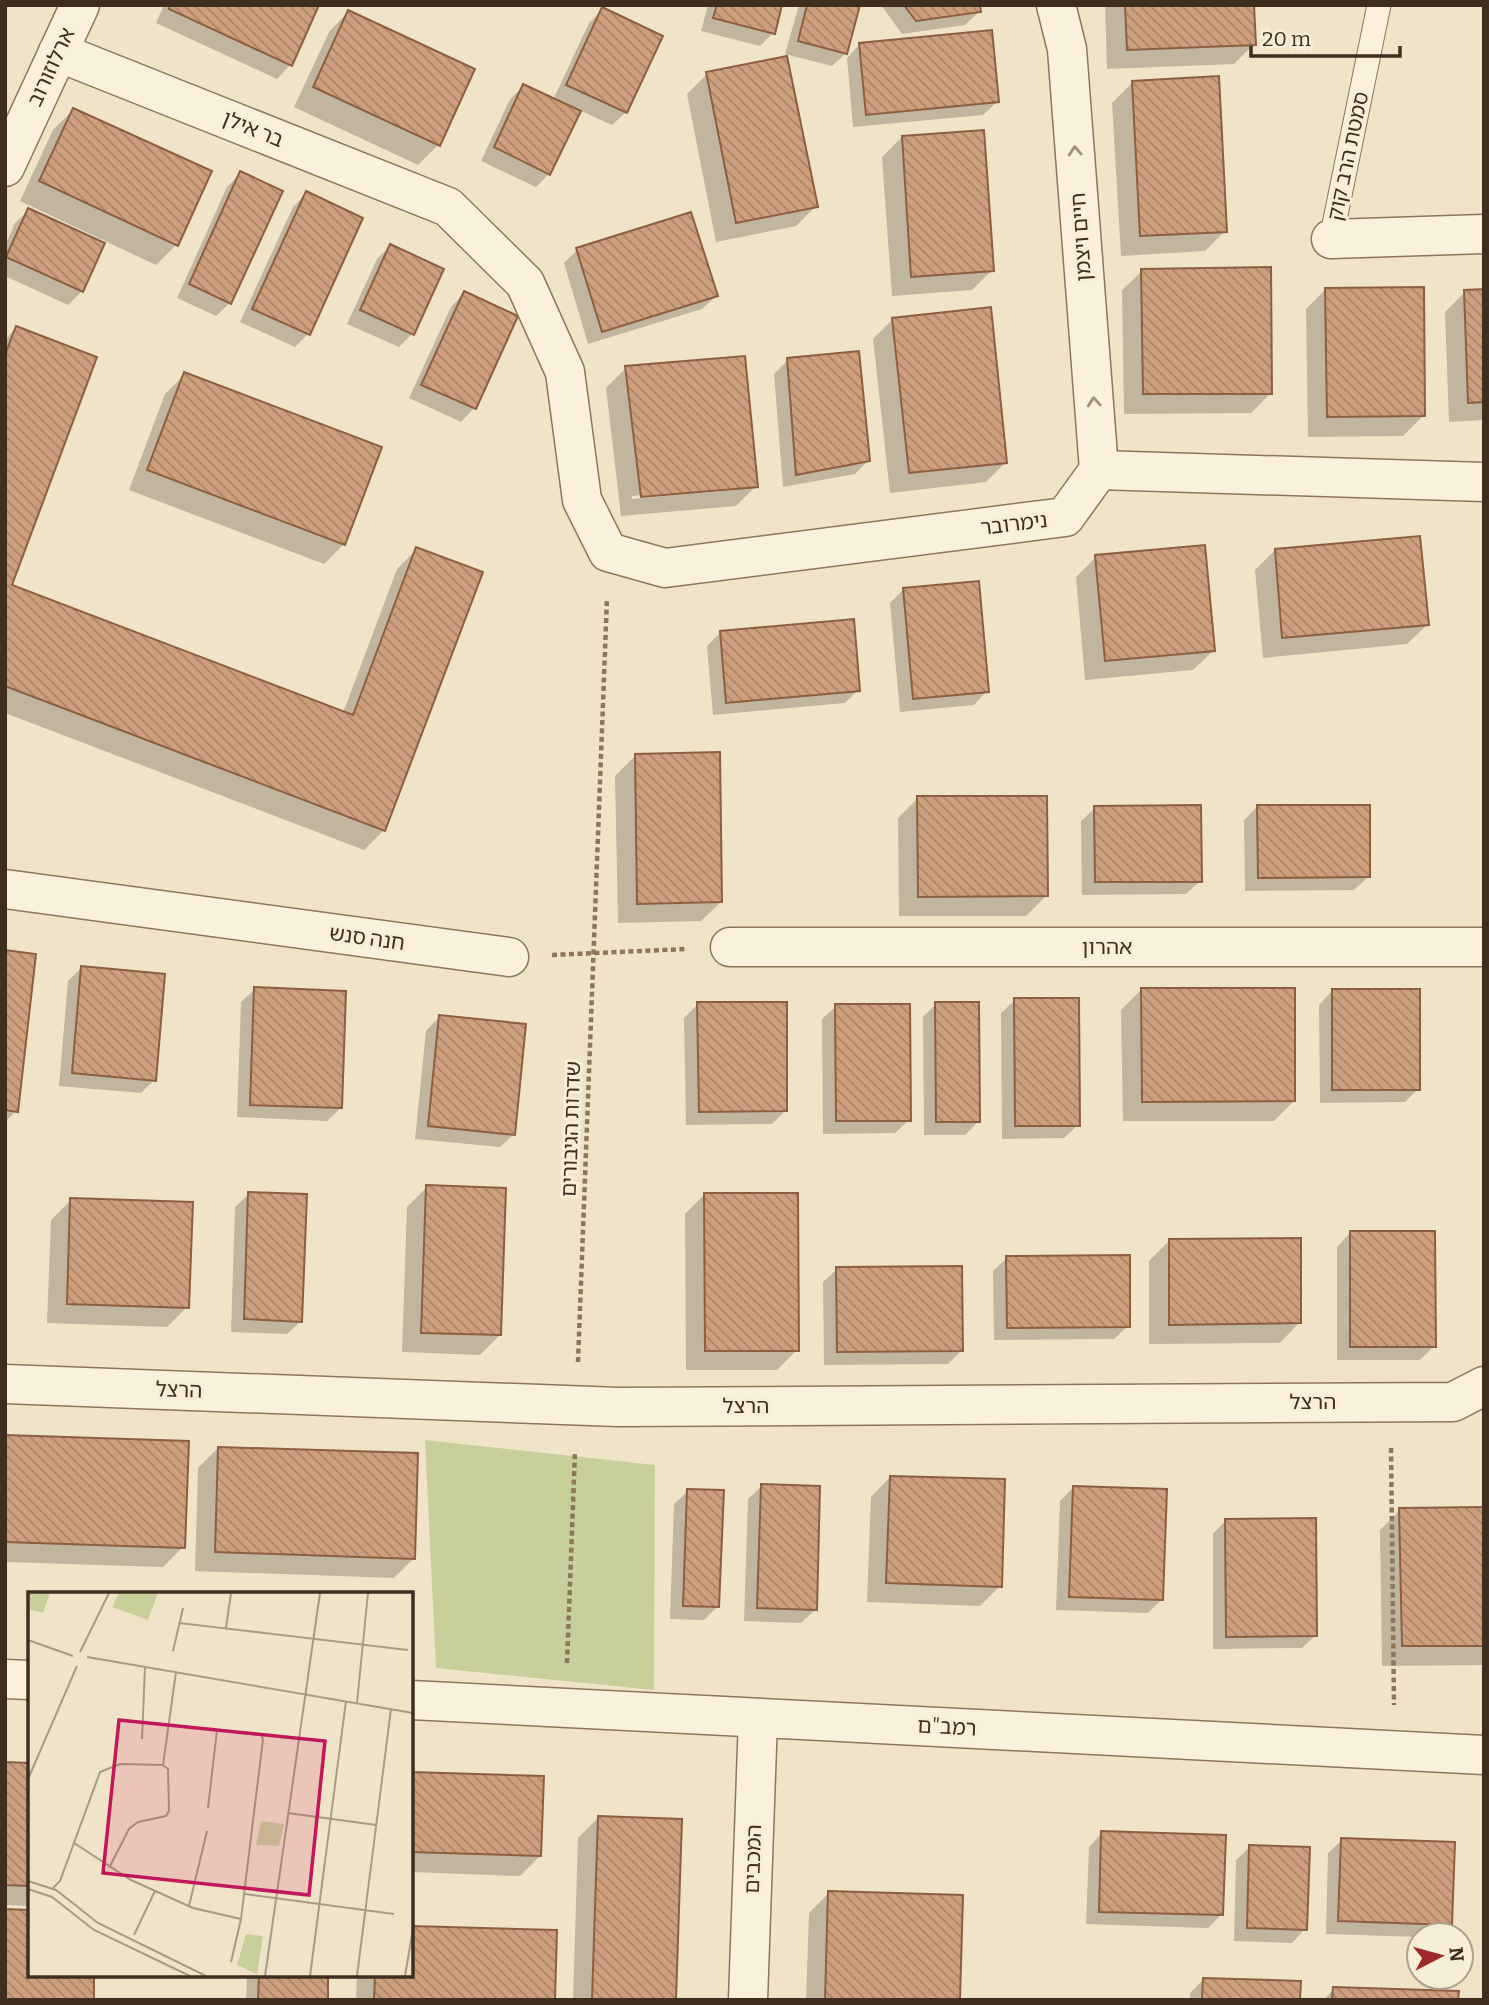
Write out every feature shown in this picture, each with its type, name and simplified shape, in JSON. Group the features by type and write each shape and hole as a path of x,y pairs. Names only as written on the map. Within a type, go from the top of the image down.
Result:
{"street":[{"name":"ארלוזורוב","path":"5,167 80,5"},
{"name":"חיים ויצמן","path":"1056,5 1067,49 1100,470"},
{"name":"בר אילן","path":"58,52 448,207 524,284 530,296 565,372 582,500 608,552"},
{"name":"סמטת הרב קוק","path":"1331,239 1484,234"},
{"path":"1100,470 1484,482"},
{"name":"נימרובר","path":"608,552 665,568 1065,517 1100,470"},
{"name":"חנה סנש","path":"5,889 509,957"},
{"name":"אהרון","path":"730,947 1484,947"},
{"name":"הרצל","path":"5,1384 618,1407 1453,1402 1484,1386"},
{"path":"5,1679 28,1680"},
{"name":"רמב\"ם","path":"413,1700 1484,1755"},
{"name":"המכבים","path":"748,2000 758,1718"}],"lane":[{"name":"סמטת הרב קוק","path":"1331,239 1379,5"}],"path":[{"name":"שדרות הגיבורים","path":"565,1707 608,552"},
{"path":"509,957 730,947"},
{"path":"1391,1402 1394,1751"}],"green space":[{"path":"425,1440 655,1465 654,1690 436,1668"}],"building":[{"path":"170,5 319,5 292,66 169,9"},
{"path":"717,5 782,5 775,34 713,18"},
{"path":"807,5 860,5 847,54 798,41"},
{"path":"904,5 980,5 981,12 916,21"},
{"path":"1125,5 1254,5 1256,45 1127,50"},
{"path":"602,7 663,36 627,113 566,85"},
{"path":"348,10 475,69 440,146 313,87"},
{"path":"992,30 999,102 866,115 859,43"},
{"path":"787,56 818,207 736,223 706,72"},
{"path":"1219,76 1227,232 1140,236 1132,81"},
{"path":"523,84 581,111 550,175 494,147"},
{"path":"73,108 212,171 178,246 39,181"},
{"path":"984,130 994,271 911,277 902,136"},
{"path":"240,171 283,191 231,304 189,284"},
{"path":"306,191 363,218 310,335 252,309"},
{"path":"28,208 105,243 83,292 6,257"},
{"path":"691,212 718,296 602,332 576,248"},
{"path":"390,244 444,269 414,335 360,310"},
{"path":"1271,267 1272,394 1143,394 1141,269"},
{"path":"1424,287 1425,416 1327,417 1325,288"},
{"path":"1484,289 1484,402 1468,403 1464,290"},
{"path":"464,291 518,316 476,409 421,385"},
{"path":"991,307 1007,463 909,473 892,318"},
{"path":"16,326 97,357 12,585 353,715 416,547 483,572 385,831 5,686 5,355"},
{"path":"859,351 870,461 796,475 787,358"},
{"path":"745,356 758,487 641,497 625,366"},
{"path":"184,372 382,447 345,545 147,470"},
{"path":"1420,536 1429,625 1282,638 1275,549"},
{"path":"1205,545 1215,651 1105,661 1095,555"},
{"path":"979,581 989,692 913,699 903,588"},
{"path":"854,619 860,691 726,703 720,631"},
{"path":"720,752 722,902 637,904 635,754"},
{"path":"917,796 1047,796 1048,896 918,897"},
{"path":"1201,805 1202,882 1095,882 1094,806"},
{"path":"1257,805 1370,805 1370,877 1258,878"},
{"path":"5,950 36,954 18,1112 5,1110"},
{"path":"81,966 165,974 156,1081 72,1073"},
{"path":"254,987 346,991 342,1108 250,1105"},
{"path":"1141,988 1295,988 1295,1101 1142,1102"},
{"path":"1332,989 1420,989 1420,1090 1332,1090"},
{"path":"1014,998 1079,998 1080,1126 1015,1126"},
{"path":"697,1002 787,1002 787,1111 699,1112"},
{"path":"935,1002 979,1002 980,1122 936,1122"},
{"path":"835,1004 910,1004 911,1121 836,1121"},
{"path":"439,1015 526,1024 515,1135 428,1126"},
{"path":"426,1185 506,1188 501,1335 421,1333"},
{"path":"248,1192 307,1194 302,1322 244,1319"},
{"path":"704,1193 798,1193 799,1351 705,1351"},
{"path":"70,1198 193,1202 189,1308 67,1304"},
{"path":"1350,1231 1435,1231 1436,1347 1350,1347"},
{"path":"1301,1238 1301,1323 1169,1325 1169,1239"},
{"path":"1130,1255 1130,1327 1007,1328 1006,1256"},
{"path":"962,1266 963,1351 837,1352 836,1267"},
{"path":"5,1435 189,1441 185,1548 5,1542"},
{"path":"218,1447 418,1453 415,1559 215,1552"},
{"path":"890,1476 1005,1479 1002,1587 886,1583"},
{"path":"761,1484 820,1486 817,1610 757,1608"},
{"path":"1073,1486 1167,1489 1163,1600 1069,1597"},
{"path":"687,1489 724,1490 719,1607 683,1606"},
{"path":"1484,1507 1484,1646 1402,1646 1399,1508"},
{"path":"1316,1518 1317,1636 1226,1637 1225,1519"},
{"path":"5,1762 28,1763 28,1886 5,1885"},
{"path":"413,1772 544,1776 541,1856 413,1852"},
{"path":"598,1816 682,1819 676,2000 592,2000"},
{"path":"1101,1831 1226,1835 1223,1915 1099,1912"},
{"path":"1341,1838 1455,1842 1452,1921 1405,1921 1405,1923 1338,1921"},
{"path":"1249,1845 1310,1847 1307,1930 1247,1928"},
{"path":"828,1891 963,1895 960,2000 825,2000"},
{"path":"5,1909 28,1910 28,1977 94,1977 94,2000 5,2000"},
{"path":"413,1926 557,1930 555,2000 374,2000 375,1977 413,1977"},
{"path":"259,1977 328,1977 328,2000 258,2000"},
{"path":"1203,1978 1301,1981 1300,2000 1202,2000"},
{"path":"1333,1987 1459,1991 1458,2000 1332,2000"}]}
